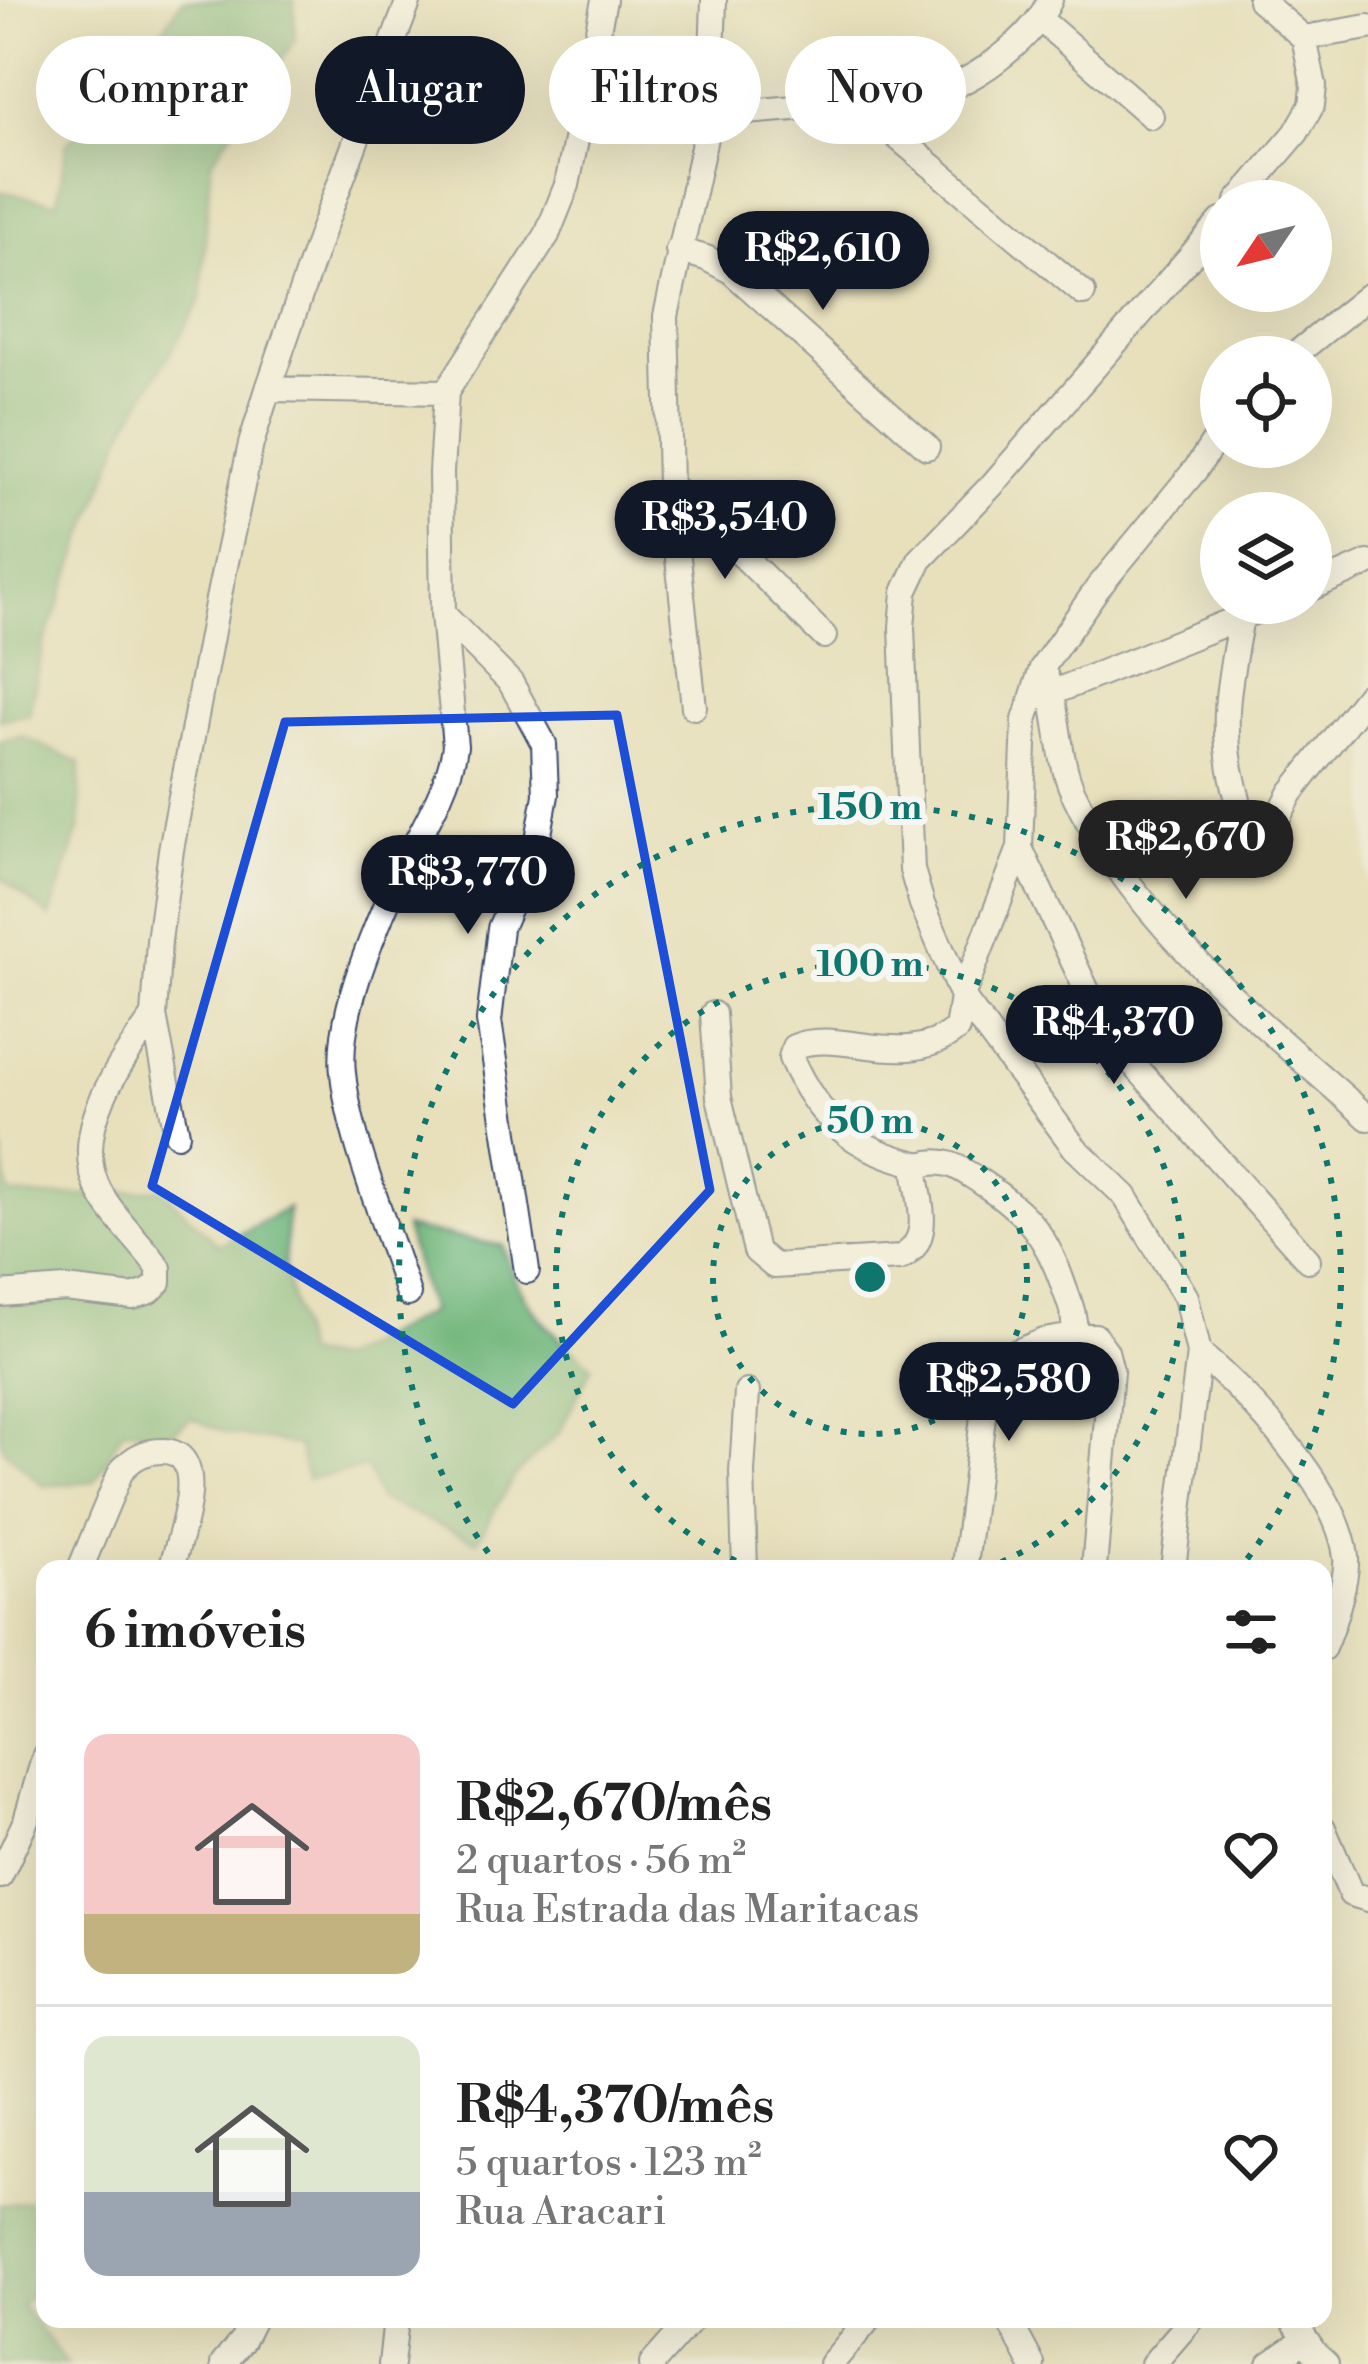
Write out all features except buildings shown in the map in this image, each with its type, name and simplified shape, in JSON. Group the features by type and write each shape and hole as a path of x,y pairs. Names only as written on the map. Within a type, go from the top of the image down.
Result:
{"street":[{"path":"177,1134 154,1016 171,850 194,719 251,444 322,231 409,0"},
{"path":"408,1294 342,1071 348,1019 372,937 411,845 453,764 443,614 441,472 446,392 548,235 567,185 604,0"},
{"path":"713,36 714,0"},
{"path":"1256,180 1296,133 1312,105 1314,86 1304,38 1262,0"},
{"path":"966,78 1045,10 1151,116"},
{"path":"1304,38 1368,27"},
{"path":"694,707 670,484 666,316 703,144"},
{"path":"906,144 1083,293"},
{"path":"1174,1560 1198,1353 1186,1297 1125,1196 1075,1148 962,997 922,904 912,870 902,627 911,572 1200,245"},
{"path":"678,250 731,271 927,447"},
{"path":"1318,336 1368,296"},
{"path":"268,389 446,392"},
{"path":"1074,1336 1076,1322 1054,1255 1037,1227 1010,1201 951,1163 921,1165 895,1160 847,1137 810,1094 790,1058 794,1047 806,1041 879,1048 943,1041 957,1029 962,997 1020,848 1025,720 1042,668 1097,590 1200,463"},
{"path":"670,484 824,636"},
{"path":"1332,579 1368,563"},
{"path":"443,614 511,683 544,744 546,795 538,840 500,928 489,1021 527,1271"},
{"path":"1054,692 1226,624"},
{"path":"1240,624 1224,709 1225,747 1245,829 1254,842 1268,838 1291,793 1368,695"},
{"path":"1042,668 1054,692 1057,734 1071,787 1113,860 1234,999 1368,1118"},
{"path":"1020,848 1088,995 1119,1048 1308,1259"},
{"path":"713,1014 719,1097 756,1252 765,1262 774,1266 900,1258 914,1251 923,1234 916,1174 921,1165"},
{"path":"0,1294 64,1289 133,1297 151,1292 159,1282 159,1268 97,1186 90,1152 102,1100 154,1016"},
{"path":"966,1560 988,1367 1044,1341 1095,1336 1112,1371 1095,1560"},
{"path":"1198,1353 1251,1400 1307,1473 1337,1525 1347,1564 1332,1616"},
{"path":"745,1560 742,1472 747,1392"},
{"path":"84,1560 121,1471 130,1460 155,1451 177,1452 189,1471 189,1494 173,1560"},
{"path":"0,1876 36,1786"},
{"path":"1332,1845 1368,1924"},
{"path":"224,2364 248,2328"},
{"path":"391,2364 395,2328"},
{"path":"652,2364 684,2328"},
{"path":"831,2364 861,2328"},
{"path":"1012,2328 1032,2364"},
{"path":"1153,2364 1184,2328"},
{"path":"1270,2364 1299,2329 1327,2364"}],"highlighted area":[{"path":"617,715 710,1190 513,1404 152,1186 285,722"}],"green space":[{"path":"182,0 294,0 295,40 291,46 291,36 159,36"},
{"path":"67,144 223,144 211,162 201,300 126,427 44,644 29,714 0,720 0,191 57,203"},
{"path":"22,736 80,763 80,827 50,917 0,877 0,740"},
{"path":"0,1137 9,1194 47,1197 161,1189 219,1245 288,1208 284,1266 304,1354 337,1360 430,1312 405,1228 503,1246 518,1285 537,1314 592,1366 559,1433 515,1475 477,1541 379,1500 367,1468 307,1479 298,1446 227,1433 191,1418 171,1434 124,1429 94,1482 43,1486 3,1448 0,1435"},
{"path":"36,2200 36,2289 21,2305 67,2364 0,2364 0,2205"}]}
